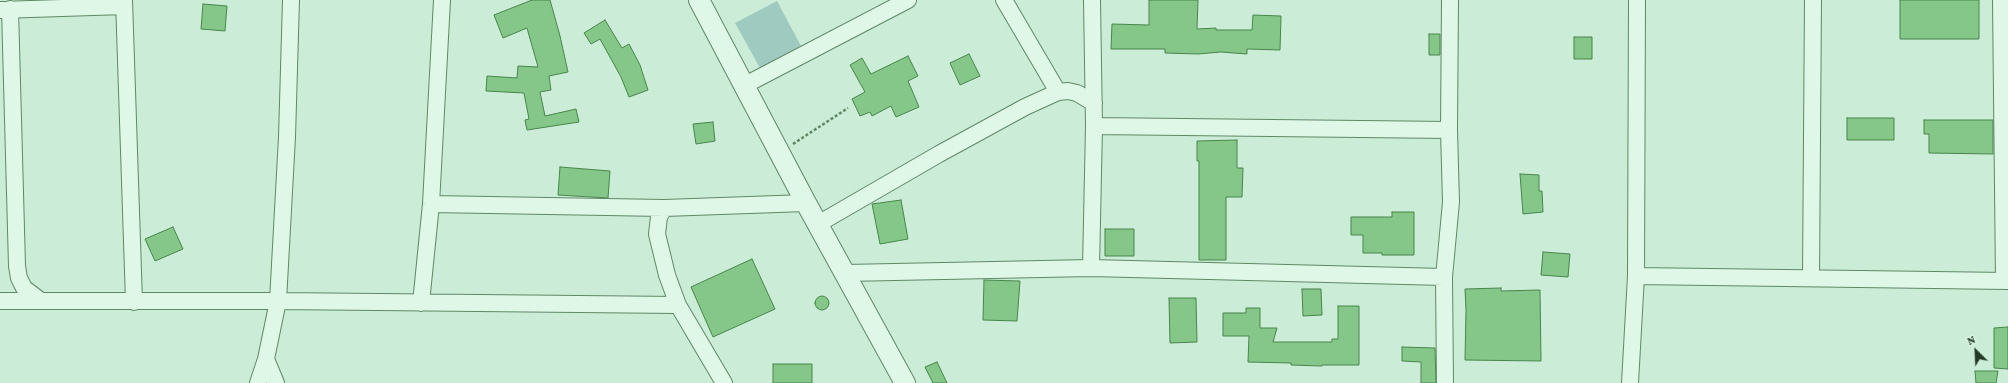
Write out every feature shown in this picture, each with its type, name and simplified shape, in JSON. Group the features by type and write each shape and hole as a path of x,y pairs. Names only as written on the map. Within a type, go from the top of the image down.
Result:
{"street":[{"path":"258,383 266,359 278,301 287,137 292,0"},
{"path":"421,303 431,204 442,0"},
{"path":"699,0 806,203 905,383"},
{"path":"745,85 908,0"},
{"path":"1004,0 1058,92"},
{"path":"1091,268 1094,126 1092,0"},
{"path":"1445,383 1444,277 1451,202 1449,130 1450,0"},
{"path":"1630,383 1636,276 1637,0"},
{"path":"1811,277 1813,0"},
{"path":"1636,276 1811,277 2006,281 2001,0"},
{"path":"41,301 24,288 19,278 5,10 124,3 134,302"},
{"path":"818,224 939,154 1025,107 1058,92 1068,91 1077,93 1094,103"},
{"path":"1094,126 1449,130"},
{"path":"431,204 664,208 806,203"},
{"path":"664,208 659,217 657,234 667,275 678,305 724,383"},
{"path":"845,273 1091,268 1444,277"},
{"path":"0,301 278,301 678,305"},
{"path":"266,359 276,383"}],"path":[{"path":"780,153 848,108"}],"shaded area":[{"path":"777,1 801,46 760,68 735,23"}],"building":[{"path":"532,0 550,0 568,72 549,76 551,90 540,92 545,116 576,109 579,122 527,130 525,120 529,119 524,93 486,91 487,76 517,78 518,66 538,67 527,28 503,38 494,15"},
{"path":"1149,0 1198,0 1197,29 1216,28 1216,30 1252,30 1253,15 1281,16 1280,50 1247,49 1247,54 1221,52 1198,54 1165,53 1165,49 1111,49 1112,24 1149,25"},
{"path":"1900,0 1979,0 1979,39 1900,39"},
{"path":"203,4 227,6 225,31 201,29"},
{"path":"605,20 622,48 629,44 640,65 648,90 629,97 621,77 600,39 591,44 584,33"},
{"path":"1429,34 1440,34 1440,55 1429,55"},
{"path":"1574,37 1592,37 1592,59 1574,59"},
{"path":"969,54 980,76 960,85 950,63"},
{"path":"908,56 918,76 908,81 919,107 896,117 891,106 872,116 870,112 860,116 852,99 865,92 850,65 862,58 871,74"},
{"path":"1847,118 1894,118 1894,140 1847,140"},
{"path":"1924,120 1993,120 1993,154 1929,153 1929,134 1924,134"},
{"path":"713,122 715,141 696,144 693,124"},
{"path":"1237,140 1237,168 1243,168 1242,197 1226,197 1226,260 1199,260 1199,161 1197,161 1197,141"},
{"path":"560,167 610,171 608,198 558,195"},
{"path":"1520,174 1539,175 1539,191 1542,191 1543,212 1523,214"},
{"path":"901,200 908,239 880,244 872,204"},
{"path":"1392,212 1414,212 1414,255 1382,255 1382,253 1363,253 1363,235 1351,235 1351,217 1392,217"},
{"path":"173,227 183,249 155,261 145,239"},
{"path":"1105,229 1134,229 1134,256 1105,256"},
{"path":"1543,252 1570,254 1568,277 1541,275"},
{"path":"752,259 775,309 713,337 691,287"},
{"path":"984,280 1020,281 1017,321 983,320"},
{"path":"1501,288 1501,291 1540,290 1541,361 1465,360 1465,289"},
{"path":"1302,289 1321,289 1322,315 1303,316"},
{"path":"822,296 827,298 829,303 827,308 822,310 817,308 815,303 817,298"},
{"path":"1169,298 1196,298 1197,342 1170,343"},
{"path":"1338,306 1359,306 1359,365 1322,366 1291,365 1291,363 1248,362 1249,336 1223,336 1223,313 1246,313 1246,308 1260,308 1260,328 1277,328 1273,342 1332,342 1332,339 1338,339"},
{"path":"2008,327 2008,369 1994,368 1994,328"},
{"path":"1402,347 1435,348 1436,383 1421,383 1421,362 1402,361"},
{"path":"937,362 947,383 933,383 925,367"},
{"path":"773,364 812,364 812,383 773,383"},
{"path":"1975,371 1998,371 1996,383 1976,383"}]}
